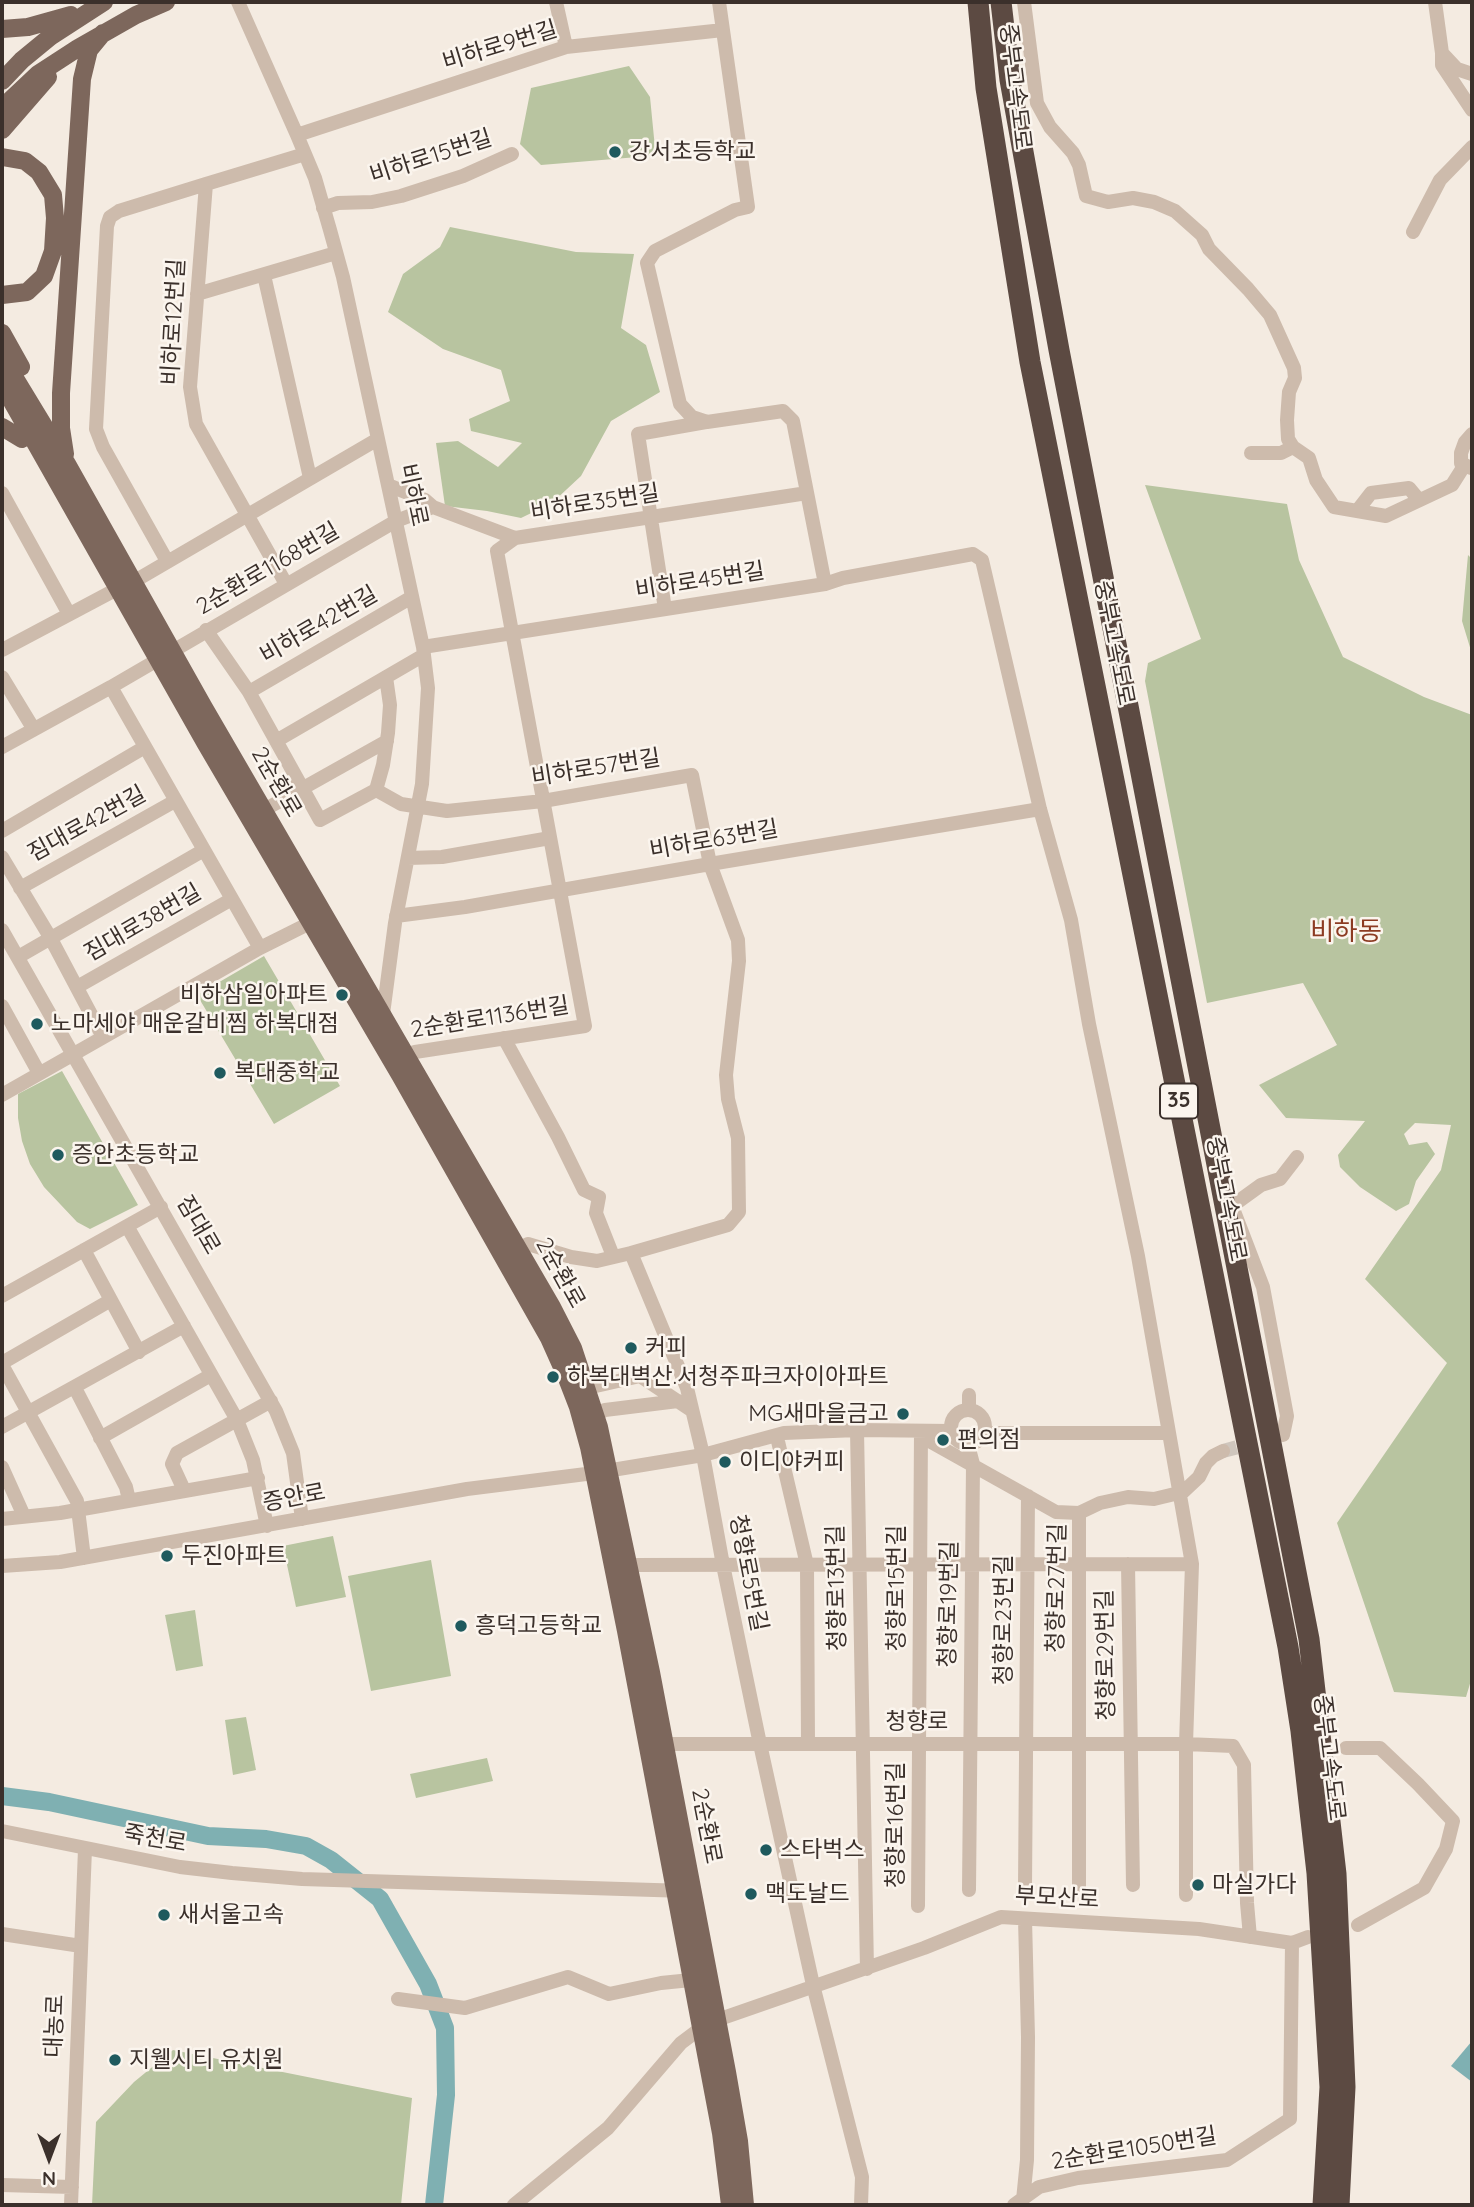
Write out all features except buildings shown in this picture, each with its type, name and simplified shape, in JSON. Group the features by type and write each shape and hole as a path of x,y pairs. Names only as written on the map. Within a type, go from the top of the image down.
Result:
{"highway":[{"name":"중부고속도로","path":"978,2 986,88 1030,362 1290,1659 1317,1874 1330,2087 1323,2205"},
{"name":"중부고속도로","path":"1001,2 1010,80 1059,349 1309,1639 1336,1874 1345,2087 1339,2205"}],"main road":[{"path":"2,29 47,23 100,2"},
{"path":"2,71 30,44 100,2"},
{"path":"2,81 42,43 100,2"},
{"path":"2,108 38,74 103,33 162,3"},
{"path":"67,464 61,428 61,382 82,79 89,50 103,33"},
{"path":"2,131 44,81 78,48"},
{"path":"2,157 20,159 35,168 53,195 55,218 54,251 44,276 27,292 2,295"},
{"name":"2순환로","path":"2,333 50,418 67,464 125,585 312,922 518,1249 573,1348 596,1414 601,1472 709,2024 739,2141 745,2205"},
{"name":"2순환로","path":"2,357 67,464"},
{"name":"2순환로","path":"2,384 50,471 125,585"},
{"name":"2순환로","path":"2,405 22,439 50,471"},
{"path":"2,427 22,439"},
{"name":"2순환로","path":"164,656 264,810 383,1014 399,1057 549,1338 601,1472 629,1565 656,1744"},
{"name":"2순환로","path":"684,1891 691,1980 709,2024 730,2205"}],"street":[{"name":"비하로","path":"239,2 305,154 324,208 378,439 423,651 428,688 427,728 417,808 397,916 383,1014"},
{"path":"556,2 566,47"},
{"path":"707,422 692,417 680,404 647,263 655,251 735,210 748,207 719,2"},
{"path":"1024,2 1037,103 1050,127 1073,153 1079,165 1086,196 1108,202 1133,198 1154,202 1175,211 1202,235 1209,249 1270,315 1294,368 1295,378 1289,393 1288,439 1293,447 1309,458 1316,480 1335,507 1386,516 1452,485 1468,467 1461,463 1461,453 1472,434"},
{"path":"1435,2 1442,65 1472,110"},
{"name":"비하로9번길","path":"297,135 566,47 723,30"},
{"path":"1442,53 1457,69 1472,74"},
{"path":"1413,232 1440,180 1472,147"},
{"path":"167,561 103,447 96,429 107,226 110,218 119,211 305,154"},
{"name":"비하로15번길","path":"324,208 338,203 372,202 401,196 463,176 512,154"},
{"name":"비하로12번길","path":"206,184 190,387 196,424 286,584"},
{"path":"197,294 336,253"},
{"path":"264,275 310,478"},
{"path":"666,610 638,434 707,422 783,411 793,421 825,584"},
{"path":"2,650 125,585 378,439"},
{"path":"1251,453 1281,453 1293,447"},
{"name":"비하로35번길","path":"388,485 425,500 433,507 515,538 807,493"},
{"path":"1357,511 1371,493 1409,488 1419,500"},
{"path":"2,493 69,614"},
{"path":"396,521 433,507"},
{"name":"2순환로1168번길","path":"2,747 111,687 396,521"},
{"path":"515,538 497,551 559,890"},
{"name":"비하로45번길","path":"423,651 825,584 843,578 973,554 982,560 1040,809"},
{"name":"비하로42번길","path":"249,692 412,597"},
{"path":"206,630 249,692 320,820 376,790 387,741 390,705 386,677"},
{"path":"276,741 386,677 423,651"},
{"path":"2,677 33,728"},
{"path":"111,687 260,948"},
{"path":"264,810 387,741"},
{"path":"2,831 145,747"},
{"name":"비하로57번길","path":"376,790 401,804 447,811 543,801 692,775 710,864"},
{"name":"짐대로42번길","path":"20,888 175,801"},
{"path":"1040,809 1071,919 1089,1024 1138,1256 1192,1564 1186,1744 1186,1895"},
{"name":"비하로63번길","path":"397,916 466,907 1040,809"},
{"path":"408,858 442,857 550,838"},
{"path":"18,957 204,850"},
{"path":"2,857 50,937 103,1037"},
{"path":"518,1249 528,1244 571,1257 597,1261 728,1225 739,1212 738,1139 728,1099 726,1075 739,961 738,940 710,864"},
{"name":"2순환로1136번길","path":"399,1057 586,1026 559,890"},
{"name":"짐대로38번길","path":"77,987 232,899"},
{"path":"2,1095 260,948 312,922"},
{"name":"짐대로","path":"2,930 271,1401 293,1453 302,1519"},
{"path":"2,1006 7,1027 39,1073"},
{"path":"504,1038 584,1190 599,1197 596,1213 613,1256"},
{"path":"1283,1434 1287,1416 1262,1287 1232,1206 1261,1185 1280,1179 1297,1157"},
{"path":"2,1296 161,1207"},
{"path":"127,1226 237,1420 253,1460 267,1526"},
{"path":"84,1250 139,1352"},
{"name":"청향로5번길","path":"631,1253 687,1388 813,1985"},
{"path":"84,1558 77,1502 2,1364 111,1300"},
{"path":"2,1427 184,1326"},
{"path":"100,1438 211,1375"},
{"path":"587,1388 640,1376 691,1410"},
{"path":"75,1388 126,1487 129,1500"},
{"path":"969,1395 969,1410"},
{"path":"184,1490 172,1464 177,1453 271,1401"},
{"path":"596,1414 605,1410 678,1401"},
{"path":"969,1410 983,1418 985,1433 981,1440 968,1445 960,1442 952,1431 954,1417 969,1410"},
{"name":"증안로","path":"2,1566 60,1562 467,1489 601,1472 703,1455 777,1437 783,1433 857,1430 952,1431"},
{"name":"청향로13번길","path":"857,1430 867,1969"},
{"path":"921,1431 931,1441 1056,1512 1079,1513"},
{"name":"청향로15번길","path":"919,1744 921,1431"},
{"path":"985,1433 1169,1433"},
{"path":"777,1437 807,1565 808,1744"},
{"name":"청향로19번길","path":"968,1445 973,1464 969,1890"},
{"path":"1180,1493 1199,1476 1213,1456 1223,1451"},
{"path":"2,1467 24,1517"},
{"path":"2,1519 78,1510 258,1478"},
{"name":"청향로27번길","path":"1079,1888 1079,1513 1100,1503 1128,1497 1154,1500 1180,1493"},
{"name":"청향로23번길","path":"1025,1887 1028,1496"},
{"name":"청향로29번길","path":"1128,1564 1133,1885"},
{"path":"629,1565 1192,1564"},
{"name":"청향로","path":"656,1744 1233,1746 1244,1765 1250,1937"},
{"name":"청향로16번길","path":"918,1906 919,1744"},
{"path":"1346,1748 1380,1748 1419,1784 1453,1821 1446,1849 1424,1888 1358,1925"},
{"name":"죽천로","path":"2,1831 180,1867 302,1879 684,1891"},
{"name":"대농로","path":"71,2205 85,1849"},
{"name":"부모산로","path":"709,2024 813,1985 867,1969 1001,1917 1199,1929 1292,1943 1308,1937"},
{"path":"1018,2203 1027,2160 1025,1919"},
{"path":"2,1934 81,1946"},
{"name":"2순환로1050번길","path":"1018,2203 1039,2187 1078,2178 1227,2160 1290,2119 1292,1943"},
{"path":"398,1999 465,2008 568,1977 610,1994 661,1983 691,1980"},
{"path":"813,1985 862,2177 861,2205"},
{"path":"514,2205 608,2128 681,2043 709,2024"},
{"path":"2,2185 72,2187"}],"green space":[{"path":"629,66 650,97 655,148 650,156 541,165 520,144 531,88"},
{"path":"450,227 576,252 634,254 621,328 646,345 660,392 611,421 581,476 552,503 521,518 445,506 436,443 458,441 498,467 522,443 471,431 469,419 510,401 501,370 443,349 388,312 403,274 440,247"},
{"path":"1145,485 1287,504 1299,560 1343,657 1424,697 1472,715 1472,1677 1466,1697 1394,1692 1337,1523 1447,1363 1365,1279 1441,1170 1451,1125 1415,1123 1404,1134 1409,1145 1427,1142 1435,1154 1416,1181 1409,1204 1396,1211 1360,1187 1340,1167 1338,1155 1365,1121 1286,1118 1259,1085 1337,1045 1303,983 1207,1003 1145,681 1148,663 1201,639"},
{"path":"1468,555 1472,559 1472,654 1462,621"},
{"path":"264,956 340,1086 274,1124 197,995"},
{"path":"62,1071 138,1205 90,1229 77,1222 44,1187 30,1164 22,1141 18,1094"},
{"path":"333,1536 346,1597 296,1607 283,1546"},
{"path":"431,1560 451,1676 371,1691 348,1576"},
{"path":"195,1610 203,1666 176,1671 165,1615"},
{"path":"246,1717 256,1770 233,1775 225,1720"},
{"path":"487,1758 493,1781 416,1798 410,1774"},
{"path":"173,2050 412,2098 401,2205 92,2205 96,2122 134,2082"}],"water":[{"path":"1472,2041 1472,2082 1451,2066"}],"waterway":[{"path":"2,1796 49,1802 208,1836 266,1839 306,1846 331,1860 380,1899 428,1984 445,2028 446,2095 434,2205"}],"tunnel":[{"path":"1223,1451 1279,1436"}],"place":[{"name":"강서초등학교","path":"615,152"},
{"name":"비하삼일아파트","path":"342,995"},
{"name":"노마세야 매운갈비찜 하복대점","path":"37,1024"},
{"name":"복대중학교","path":"220,1073"},
{"name":"증안초등학교","path":"58,1155"},
{"name":"커피","path":"631,1348"},
{"name":"하복대벽산.서청주파크자이아파트","path":"553,1377"},
{"name":"MG새마을금고","path":"903,1414"},
{"name":"편의점","path":"943,1440"},
{"name":"이디야커피","path":"725,1462"},
{"name":"두진아파트","path":"167,1556"},
{"name":"흥덕고등학교","path":"461,1626"},
{"name":"스타벅스","path":"766,1850"},
{"name":"마실가다","path":"1198,1885"},
{"name":"맥도날드","path":"751,1894"},
{"name":"새서울고속","path":"164,1915"},
{"name":"지웰시티 유치원","path":"115,2060"}],"district":[{"name":"비하동","path":"1346,932"}]}
